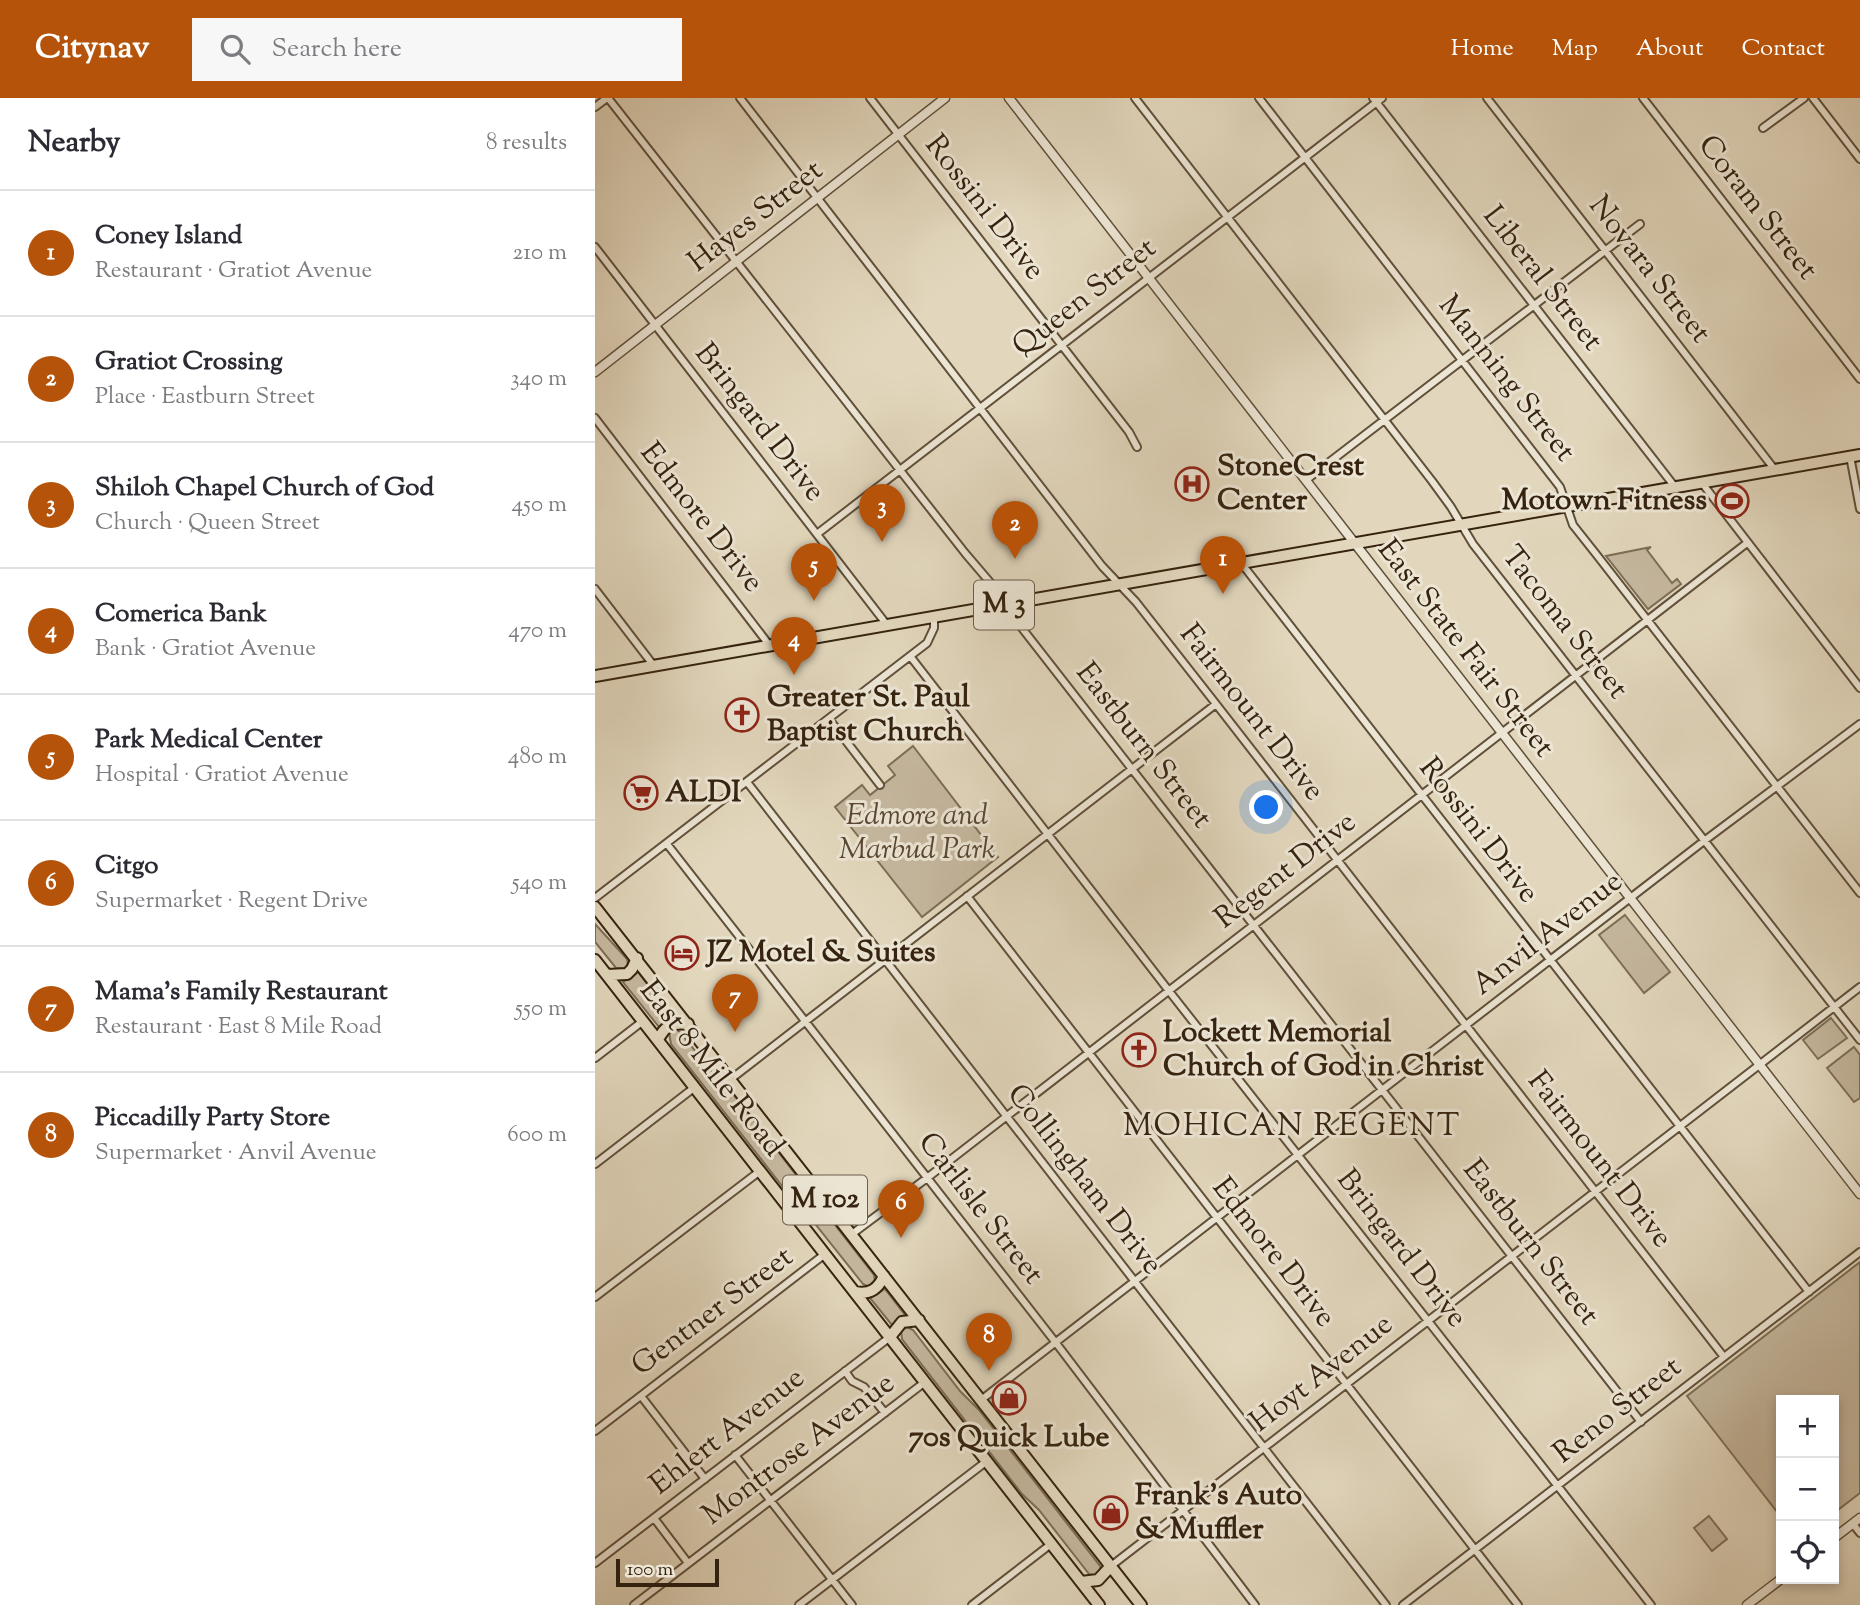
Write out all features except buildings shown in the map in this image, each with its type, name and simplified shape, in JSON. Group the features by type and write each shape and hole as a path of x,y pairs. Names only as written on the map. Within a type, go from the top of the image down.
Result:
{"main road":[{"name":"M 3","path":"595,676 1855,456"},
{"name":"East 8 Mile Road","path":"595,907 1141,1605"},
{"path":"607,975 627,974 637,958"},
{"name":"East 8 Mile Road","path":"595,960 1099,1605"},
{"path":"658,1040 664,1029 670,1025 688,1024"},
{"path":"855,1292 874,1290 884,1276"},
{"path":"890,1337 902,1322 919,1320"},
{"path":"1081,1582 1098,1580 1111,1566"}],"street":[{"path":"595,107 608,98"},
{"name":"Eastburn Street","path":"608,98 1641,1422"},
{"name":"Fairmount Drive","path":"740,98 1102,566 1121,585 1216,704 1724,1357"},
{"name":"Rossini Drive","path":"870,98 1062,344 1129,432 1137,447"},
{"name":"Hayes Street","path":"595,372 945,98"},
{"name":"East State Fair Street","path":"1009,98 1860,1194"},
{"name":"Tacoma Street","path":"1135,98 1385,420 1462,525 1472,544 1860,1040"},
{"name":"Manning Street","path":"1259,98 1560,487 1573,525 1860,893"},
{"name":"Novara Street","path":"1487,98 1775,470"},
{"name":"Coram Street","path":"1643,98 1860,379"},
{"path":"1763,128 1804,98"},
{"path":"1813,98 1860,159"},
{"name":"Queen Street","path":"817,534 1377,99"},
{"name":"Liberal Street","path":"1377,99 1675,487"},
{"path":"1306,480 1640,224"},
{"name":"Bringard Drive","path":"595,247 888,626"},
{"name":"Edmore Drive","path":"595,418 770,646"},
{"path":"1855,456 1860,509"},
{"path":"1702,483 1860,688"},
{"name":"Regent Drive","path":"852,1234 1747,543"},
{"name":"Rossini Drive","path":"1241,564 1809,1292"},
{"path":"595,589 654,666"},
{"path":"595,898 910,656 932,636 935,628 934,617"},
{"name":"Bringard Drive","path":"910,656 1651,1605"},
{"path":"731,1079 1216,704"},
{"path":"829,719 880,785"},
{"name":"Anvil Avenue","path":"981,1400 1704,841 1860,724"},
{"name":"Collingham Drive","path":"747,782 1386,1605"},
{"name":"Carlisle Street","path":"667,844 1056,1343 1255,1605"},
{"name":"Edmore Drive","path":"967,896 1518,1605"},
{"name":"Hoyt Avenue","path":"1111,1566 1860,987"},
{"path":"595,1058 643,1021"},
{"path":"595,1164 695,1087"},
{"path":"595,1297 760,1171"},
{"name":"Reno Street","path":"1403,1605 1860,1252"},
{"name":"Gentner Street","path":"595,1431 825,1254"},
{"name":"Ehlert Avenue","path":"595,1563 890,1337"},
{"path":"845,1371 852,1381 865,1387 885,1413"},
{"name":"Montrose Avenue","path":"634,1605 925,1382"},
{"path":"641,1396 705,1479"},
{"path":"735,1455 852,1605"},
{"path":"799,1605 987,1461"},
{"path":"654,1518 688,1563"},
{"path":"1839,1534 1856,1521 1860,1533"},
{"path":"972,1605 1051,1544"},
{"path":"1747,1605 1776,1582"}],"green space":[{"path":"1651,547 1647,550 1672,583 1677,579 1681,584 1648,609 1606,556"},
{"name":"Edmore and Marbud Park","path":"913,746 998,857 922,917 835,807 862,785 870,795 895,775 888,766"},
{"path":"1625,915 1670,972 1644,993 1599,935"},
{"path":"595,924 627,959 625,969 616,968 595,942"},
{"path":"638,972 673,1018 659,1027 623,982"},
{"path":"1831,1018 1847,1038 1818,1059 1803,1040"},
{"path":"675,1029 733,1094 874,1275 875,1281 869,1287 863,1284 797,1205 671,1044 669,1033"},
{"path":"1854,1047 1860,1055 1860,1098 1854,1102 1827,1068"},
{"path":"1860,1262 1860,1493 1839,1509 1839,1395 1776,1395 1776,1511 1687,1396"},
{"path":"885,1289 905,1315 892,1325 870,1298"},
{"path":"907,1327 913,1330 960,1391 979,1410 1100,1566 1101,1571 1096,1576 1089,1574 1039,1510 1022,1494 902,1339 901,1331"},
{"path":"1709,1516 1727,1539 1712,1551 1694,1528"}],"place":[{"name":"StoneCrest Center","path":"1192,484"},
{"name":"Motown Fitness","path":"1732,501"},
{"name":"Shiloh Chapel Church of God","path":"882,542"},
{"name":"Gratiot Crossing","path":"1015,559"},
{"name":"Coney Island","path":"1223,594"},
{"name":"Park Medical Center","path":"814,601"},
{"name":"Comerica Bank","path":"794,675"},
{"name":"Greater St. Paul Baptist Church","path":"742,715"},
{"name":"ALDI","path":"641,793"},
{"name":"JZ Motel & Suites","path":"682,953"},
{"name":"Mama's Family Restaurant","path":"735,1032"},
{"name":"Lockett Memorial Church of God in Christ","path":"1139,1050"},
{"name":"Citgo","path":"901,1238"},
{"name":"Piccadilly Party Store","path":"989,1371"},
{"name":"70s Quick Lube","path":"1009,1398"},
{"name":"Frank's Auto & Muffler","path":"1111,1513"}],"district":[{"name":"MOHICAN REGENT","path":"1292,1127"}]}
